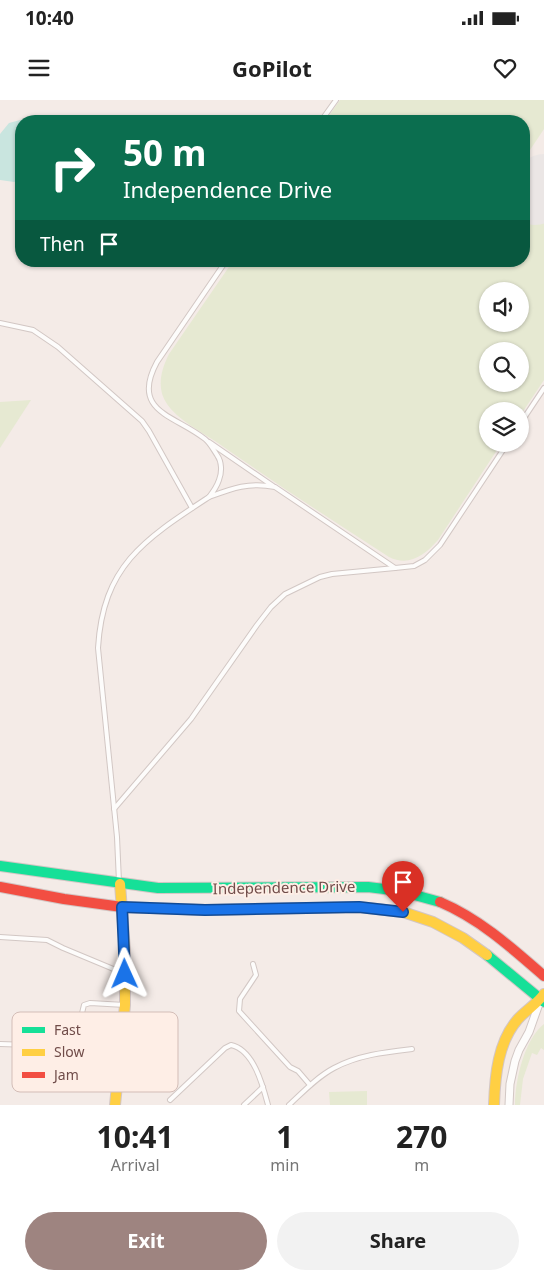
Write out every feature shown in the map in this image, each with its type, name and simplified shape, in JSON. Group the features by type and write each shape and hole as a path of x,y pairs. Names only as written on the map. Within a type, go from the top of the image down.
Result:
{"street":[{"name":"Independence Drive","path":"0,866 138,887 174,889 366,887 405,891 447,905 475,921 498,937 544,976"},
{"path":"120,884 125,974 124,1012"},
{"name":"Independence Drive","path":"0,887 122,907 214,910 359,907 403,912 433,922 463,938 543,999"},
{"path":"494,1105 497,1068 503,1047 518,1019 543,999"},
{"path":"509,1105 510,1084 519,1050 543,999"},
{"path":"115,1105 116,1092"}],"lane":[{"path":"325,115 336,100"},
{"path":"222,267 150,375 148,388 151,402 166,416 206,440 395,568"},
{"path":"0,323 33,330 58,346 142,421 153,437 192,508"},
{"path":"529,410 544,388"},
{"path":"206,440 219,459 221,471 219,482 209,497"},
{"path":"114,809 191,719 257,624 285,594 326,575 355,570 414,566 426,560 440,545 502,452"},
{"path":"120,884 98,648 99,629 105,603 113,582 141,546 209,497 248,485 260,484 275,488"},
{"path":"0,937 47,940 125,974"},
{"path":"253,964 256,976 240,999 239,1010 287,1064 298,1071 310,1085"},
{"path":"83,1012 84,1005 90,1003 125,1005"},
{"path":"170,1100 231,1044 240,1048 248,1057 258,1074 268,1105"},
{"path":"289,1105 310,1085 334,1068 353,1060 384,1052 412,1049"},
{"path":"244,1105 263,1087"}],"green space":[{"path":"340,100 544,100 544,129 530,150 530,115 329,115"},
{"path":"530,192 544,202 544,380 529,402 479,402 479,452 496,452 438,540 416,558 403,561 389,557 189,424 171,409 164,398 161,379 169,354 229,267 530,267"},
{"path":"31,400 0,448 0,402"},
{"path":"544,1024 544,1050 541,1048 537,1055 532,1053 523,1079 520,1105 515,1105 515,1095 522,1061 531,1040"},
{"path":"367,1091 367,1105 330,1105 329,1092"}],"water":[{"path":"15,121 14,182 0,180 0,134 9,123"}],"runway":[{"path":"535,196 544,183"}],"traffic: fast":[{"path":"0,866 158,888 368,887 400,891 440,902"},
{"path":"487,955 544,1002"}],"traffic: slow":[{"path":"120,884 125,950 124,1012"},
{"path":"207,910 359,907 403,912 433,922 463,938 487,955"},
{"path":"494,1105 499,1059 506,1038 518,1019 544,994"},
{"path":"115,1105 116,1092"}],"traffic: jam":[{"path":"0,887 122,907 207,910"},
{"path":"440,902 482,926 508,945 544,976"}],"route":[{"path":"125,974 122,907 175,910 359,907 403,912"}]}
